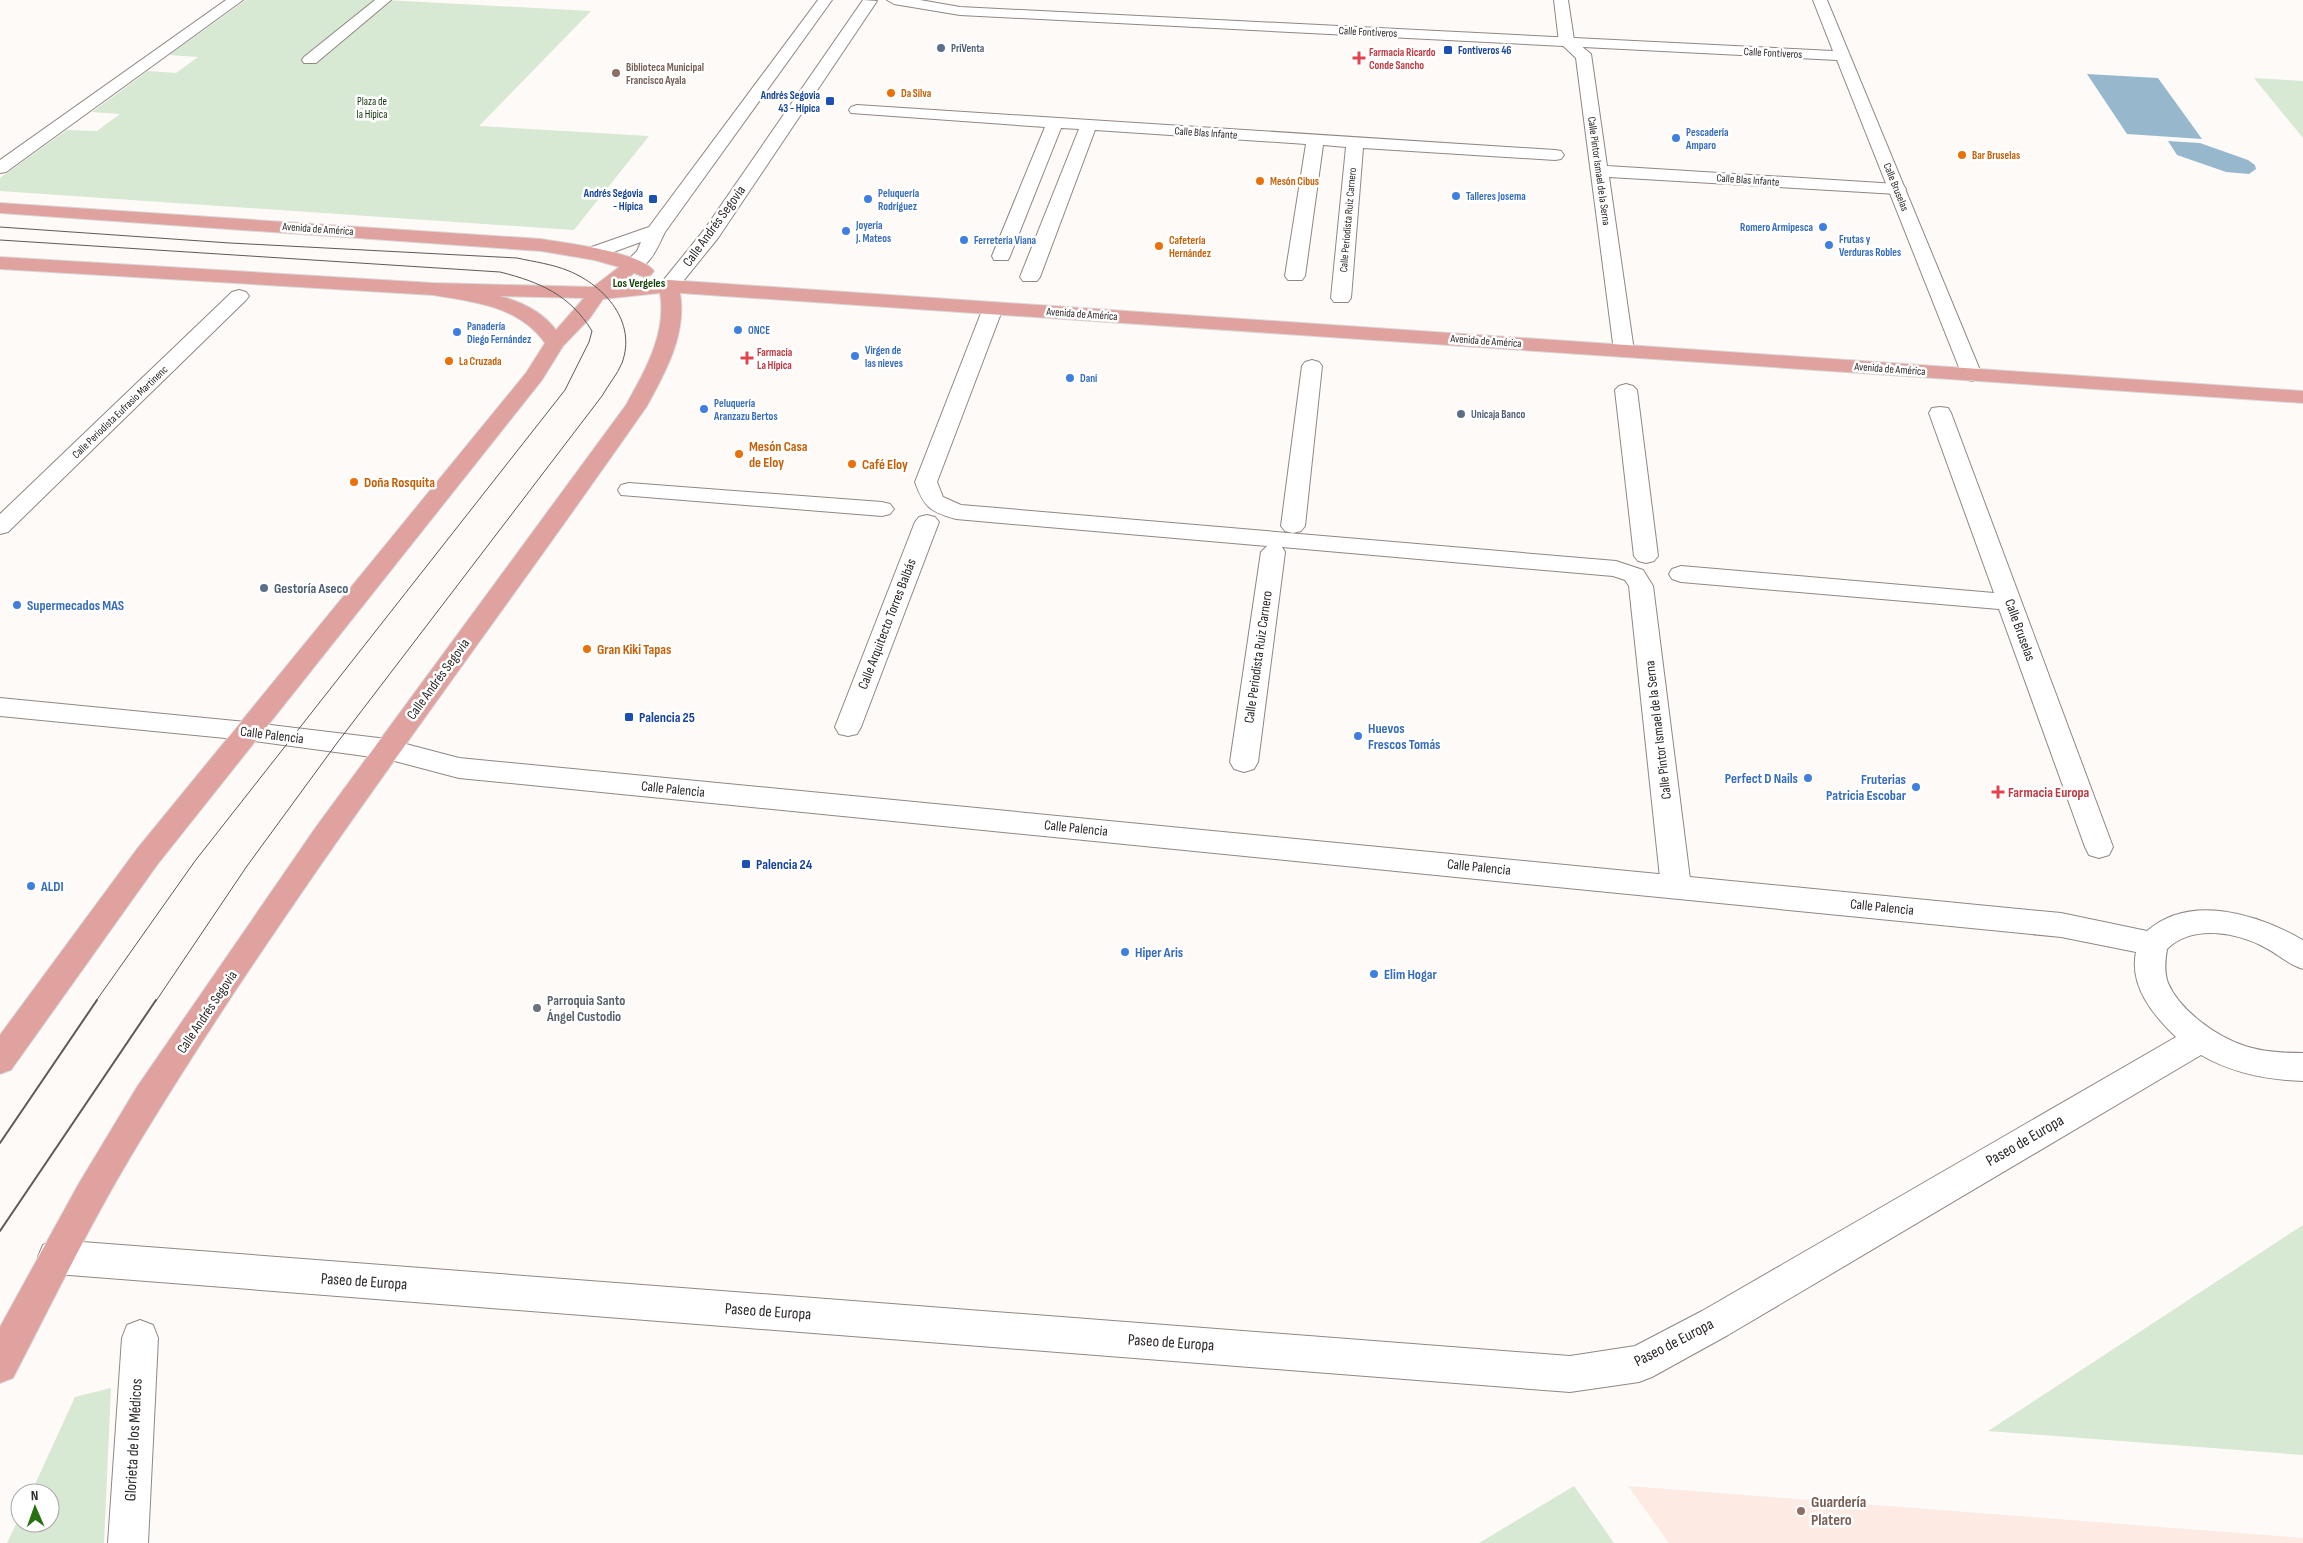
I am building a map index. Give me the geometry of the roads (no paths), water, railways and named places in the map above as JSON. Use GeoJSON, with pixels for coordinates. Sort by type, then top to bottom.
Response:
{"type":"FeatureCollection","features":[{"type":"Feature","properties":{"kind":"main road","name":"Avenida de América"},"geometry":{"type":"LineString","coordinates":[[0,208],[541,245],[590,254],[633,265],[669,286]]}},
{"type":"Feature","properties":{"kind":"main road"},"geometry":{"type":"LineString","coordinates":[[0,263],[433,289],[503,302],[535,317],[548,329],[556,343]]}},
{"type":"Feature","properties":{"kind":"main road"},"geometry":{"type":"LineString","coordinates":[[0,1060],[147,857],[246,731],[535,376],[556,343],[583,314],[597,293],[633,265]]}},
{"type":"Feature","properties":{"kind":"main road","name":"Avenida de América"},"geometry":{"type":"LineString","coordinates":[[433,289],[597,293],[669,286],[2303,397]]}},
{"type":"Feature","properties":{"kind":"main road","name":"Calle Andrés Segovia"},"geometry":{"type":"LineString","coordinates":[[0,1365],[56,1257],[148,1099],[301,871],[387,749],[636,406],[655,372],[667,339],[674,304],[669,286]]}},
{"type":"Feature","properties":{"kind":"street"},"geometry":{"type":"LineString","coordinates":[[0,168],[236,0]]}},
{"type":"Feature","properties":{"kind":"street"},"geometry":{"type":"LineString","coordinates":[[310,60],[384,0]]}},
{"type":"Feature","properties":{"kind":"street"},"geometry":{"type":"LineString","coordinates":[[633,265],[645,254],[656,231],[825,0]]}},
{"type":"Feature","properties":{"kind":"street"},"geometry":{"type":"LineString","coordinates":[[855,0],[878,0]]}},
{"type":"Feature","properties":{"kind":"street","name":"Calle Fontiveros"},"geometry":{"type":"LineString","coordinates":[[894,0],[960,10],[1843,56]]}},
{"type":"Feature","properties":{"kind":"street"},"geometry":{"type":"LineString","coordinates":[[1561,0],[1566,42]]}},
{"type":"Feature","properties":{"kind":"street","name":"Calle Bruselas"},"geometry":{"type":"LineString","coordinates":[[1820,0],[1972,374]]}},
{"type":"Feature","properties":{"kind":"street","name":"Calle Andrés Segovia"},"geometry":{"type":"LineString","coordinates":[[669,286],[711,234],[870,1]]}},
{"type":"Feature","properties":{"kind":"street","name":"Calle Pintor Ismael de la Serna"},"geometry":{"type":"LineString","coordinates":[[1566,42],[1583,54],[1624,351]]}},
{"type":"Feature","properties":{"kind":"street","name":"Calle Blas Infante"},"geometry":{"type":"LineString","coordinates":[[857,110],[1555,155]]}},
{"type":"Feature","properties":{"kind":"street"},"geometry":{"type":"LineString","coordinates":[[1001,256],[1055,123]]}},
{"type":"Feature","properties":{"kind":"street"},"geometry":{"type":"LineString","coordinates":[[1030,276],[1089,125]]}},
{"type":"Feature","properties":{"kind":"street"},"geometry":{"type":"LineString","coordinates":[[1295,276],[1315,140]]}},
{"type":"Feature","properties":{"kind":"street","name":"Calle Periodista Ruiz Carnero"},"geometry":{"type":"LineString","coordinates":[[1341,298],[1355,142]]}},
{"type":"Feature","properties":{"kind":"street","name":"Calle Blas Infante"},"geometry":{"type":"LineString","coordinates":[[1600,171],[1897,189]]}},
{"type":"Feature","properties":{"kind":"street"},"geometry":{"type":"LineString","coordinates":[[590,254],[656,231]]}},
{"type":"Feature","properties":{"kind":"street","name":"Calle Periodista Eufrasio Martinenc"},"geometry":{"type":"LineString","coordinates":[[0,527],[239,296]]}},
{"type":"Feature","properties":{"kind":"street"},"geometry":{"type":"LineString","coordinates":[[993,308],[926,482],[930,512],[956,512],[1616,569],[1640,566]]}},
{"type":"Feature","properties":{"kind":"street"},"geometry":{"type":"LineString","coordinates":[[1293,526],[1312,366]]}},
{"type":"Feature","properties":{"kind":"street","name":"Calle Pintor Ismael de la Serna"},"geometry":{"type":"LineString","coordinates":[[1626,390],[1642,586],[1676,887]]}},
{"type":"Feature","properties":{"kind":"street","name":"Calle Bruselas"},"geometry":{"type":"LineString","coordinates":[[1940,413],[2099,846]]}},
{"type":"Feature","properties":{"kind":"street"},"geometry":{"type":"LineString","coordinates":[[629,490],[882,509]]}},
{"type":"Feature","properties":{"kind":"street","name":"Calle Arquitecto Torres Balbás"},"geometry":{"type":"LineString","coordinates":[[848,727],[930,512]]}},
{"type":"Feature","properties":{"kind":"street","name":"Calle Periodista Ruiz Carnero"},"geometry":{"type":"LineString","coordinates":[[1244,762],[1272,552]]}},
{"type":"Feature","properties":{"kind":"street"},"geometry":{"type":"LineString","coordinates":[[1681,574],[2009,602]]}},
{"type":"Feature","properties":{"kind":"street","name":"Calle Palencia"},"geometry":{"type":"LineString","coordinates":[[0,707],[246,731],[387,749],[458,768],[2061,925],[2153,944]]}},
{"type":"Feature","properties":{"kind":"street"},"geometry":{"type":"LineString","coordinates":[[2303,957],[2270,937],[2240,926],[2212,922],[2186,923],[2166,931],[2153,944],[2148,961],[2151,980],[2161,1000],[2178,1020],[2201,1039],[2235,1056],[2271,1066],[2303,1068]]}},
{"type":"Feature","properties":{"kind":"street","name":"Paseo de Europa"},"geometry":{"type":"LineString","coordinates":[[56,1257],[1570,1374],[1639,1364],[1715,1322],[2201,1039]]}},
{"type":"Feature","properties":{"kind":"street","name":"Glorieta de los Médicos"},"geometry":{"type":"LineString","coordinates":[[128,1543],[140,1338]]}},
{"type":"Feature","properties":{"kind":"water"},"geometry":{"type":"Polygon","coordinates":[[[2087,74],[2158,78],[2202,139],[2127,134],[2087,74]]]}},
{"type":"Feature","properties":{"kind":"water"},"geometry":{"type":"Polygon","coordinates":[[[2168,141],[2200,143],[2248,160],[2255,165],[2256,169],[2249,174],[2226,172],[2177,155],[2168,141]]]}},
{"type":"Feature","properties":{"kind":"tram line"},"geometry":{"type":"LineString","coordinates":[[0,227],[230,243],[517,258],[569,271],[595,286],[615,307],[625,333],[626,348],[622,363],[602,396],[337,743],[247,866],[156,1001]]}},
{"type":"Feature","properties":{"kind":"tram line"},"geometry":{"type":"LineString","coordinates":[[0,240],[500,272],[528,280],[564,299],[574,308],[592,331],[589,342],[565,390],[195,861],[96,1001]]}},
{"type":"Feature","properties":{"kind":"tram line"},"geometry":{"type":"LineString","coordinates":[[0,1143],[97,1000]]}},
{"type":"Feature","properties":{"kind":"tram line"},"geometry":{"type":"LineString","coordinates":[[0,1231],[156,1000]]}},
{"type":"Feature","properties":{"kind":"place","name":"PriVenta"},"geometry":{"type":"Point","coordinates":[941,48]}},
{"type":"Feature","properties":{"kind":"place","name":"Fontiveros 46"},"geometry":{"type":"Point","coordinates":[1448,50]}},
{"type":"Feature","properties":{"kind":"place","name":"Farmacia Ricardo Conde Sancho"},"geometry":{"type":"Point","coordinates":[1359,58]}},
{"type":"Feature","properties":{"kind":"place","name":"Biblioteca Municipal Francisco Ayala"},"geometry":{"type":"Point","coordinates":[616,73]}},
{"type":"Feature","properties":{"kind":"place","name":"Da Silva"},"geometry":{"type":"Point","coordinates":[891,93]}},
{"type":"Feature","properties":{"kind":"place","name":"Andrés Segovia 43 - Hípica"},"geometry":{"type":"Point","coordinates":[830,101]}},
{"type":"Feature","properties":{"kind":"place","name":"Pescadería Amparo"},"geometry":{"type":"Point","coordinates":[1676,138]}},
{"type":"Feature","properties":{"kind":"place","name":"Bar Bruselas"},"geometry":{"type":"Point","coordinates":[1962,155]}},
{"type":"Feature","properties":{"kind":"place","name":"Mesón Cibus"},"geometry":{"type":"Point","coordinates":[1260,181]}},
{"type":"Feature","properties":{"kind":"place","name":"Talleres Josema"},"geometry":{"type":"Point","coordinates":[1456,196]}},
{"type":"Feature","properties":{"kind":"place","name":"Andrés Segovia - Hípica"},"geometry":{"type":"Point","coordinates":[653,199]}},
{"type":"Feature","properties":{"kind":"place","name":"Peluquería Rodríguez"},"geometry":{"type":"Point","coordinates":[868,199]}},
{"type":"Feature","properties":{"kind":"place","name":"Romero Armipesca"},"geometry":{"type":"Point","coordinates":[1823,227]}},
{"type":"Feature","properties":{"kind":"place","name":"Joyería J. Mateos"},"geometry":{"type":"Point","coordinates":[846,231]}},
{"type":"Feature","properties":{"kind":"place","name":"Ferretería Viana"},"geometry":{"type":"Point","coordinates":[964,240]}},
{"type":"Feature","properties":{"kind":"place","name":"Frutas y Verduras Robles"},"geometry":{"type":"Point","coordinates":[1829,245]}},
{"type":"Feature","properties":{"kind":"place","name":"Cafetería Hernández"},"geometry":{"type":"Point","coordinates":[1159,246]}},
{"type":"Feature","properties":{"kind":"place","name":"ONCE"},"geometry":{"type":"Point","coordinates":[738,330]}},
{"type":"Feature","properties":{"kind":"place","name":"Panadería Diego Fernández"},"geometry":{"type":"Point","coordinates":[457,332]}},
{"type":"Feature","properties":{"kind":"place","name":"Virgen de las nieves"},"geometry":{"type":"Point","coordinates":[855,356]}},
{"type":"Feature","properties":{"kind":"place","name":"Farmacia La Hípica"},"geometry":{"type":"Point","coordinates":[747,358]}},
{"type":"Feature","properties":{"kind":"place","name":"La Cruzada"},"geometry":{"type":"Point","coordinates":[449,361]}},
{"type":"Feature","properties":{"kind":"place","name":"Dani"},"geometry":{"type":"Point","coordinates":[1070,378]}},
{"type":"Feature","properties":{"kind":"place","name":"Peluquería Aranzazu Bertos"},"geometry":{"type":"Point","coordinates":[704,409]}},
{"type":"Feature","properties":{"kind":"place","name":"Unicaja Banco"},"geometry":{"type":"Point","coordinates":[1461,414]}},
{"type":"Feature","properties":{"kind":"place","name":"Mesón Casa de Eloy"},"geometry":{"type":"Point","coordinates":[739,454]}},
{"type":"Feature","properties":{"kind":"place","name":"Café Eloy"},"geometry":{"type":"Point","coordinates":[852,464]}},
{"type":"Feature","properties":{"kind":"place","name":"Doña Rosquita"},"geometry":{"type":"Point","coordinates":[354,482]}},
{"type":"Feature","properties":{"kind":"place","name":"Gestoría Aseco"},"geometry":{"type":"Point","coordinates":[264,588]}},
{"type":"Feature","properties":{"kind":"place","name":"Supermecados MAS"},"geometry":{"type":"Point","coordinates":[17,605]}},
{"type":"Feature","properties":{"kind":"place","name":"Gran Kiki Tapas"},"geometry":{"type":"Point","coordinates":[587,649]}},
{"type":"Feature","properties":{"kind":"place","name":"Palencia 25"},"geometry":{"type":"Point","coordinates":[629,717]}},
{"type":"Feature","properties":{"kind":"place","name":"Huevos Frescos Tomás"},"geometry":{"type":"Point","coordinates":[1358,736]}},
{"type":"Feature","properties":{"kind":"place","name":"Perfect D Nails"},"geometry":{"type":"Point","coordinates":[1808,778]}},
{"type":"Feature","properties":{"kind":"place","name":"Fruterias Patricia Escobar"},"geometry":{"type":"Point","coordinates":[1916,787]}},
{"type":"Feature","properties":{"kind":"place","name":"Farmacia Europa"},"geometry":{"type":"Point","coordinates":[1998,792]}},
{"type":"Feature","properties":{"kind":"place","name":"Palencia 24"},"geometry":{"type":"Point","coordinates":[746,864]}},
{"type":"Feature","properties":{"kind":"place","name":"ALDI"},"geometry":{"type":"Point","coordinates":[31,886]}},
{"type":"Feature","properties":{"kind":"place","name":"Hiper Aris"},"geometry":{"type":"Point","coordinates":[1125,952]}},
{"type":"Feature","properties":{"kind":"place","name":"Elim Hogar"},"geometry":{"type":"Point","coordinates":[1374,974]}},
{"type":"Feature","properties":{"kind":"place","name":"Parroquia Santo Ángel Custodio"},"geometry":{"type":"Point","coordinates":[537,1008]}},
{"type":"Feature","properties":{"kind":"place","name":"Guardería Platero"},"geometry":{"type":"Point","coordinates":[1801,1511]}},
{"type":"Feature","properties":{"kind":"district","name":"Los Vergeles"},"geometry":{"type":"Point","coordinates":[639,283]}},
{"type":"Feature","properties":{"kind":"park label","name":"Plaza de la Hípica"},"geometry":{"type":"Point","coordinates":[372,107]}}]}
